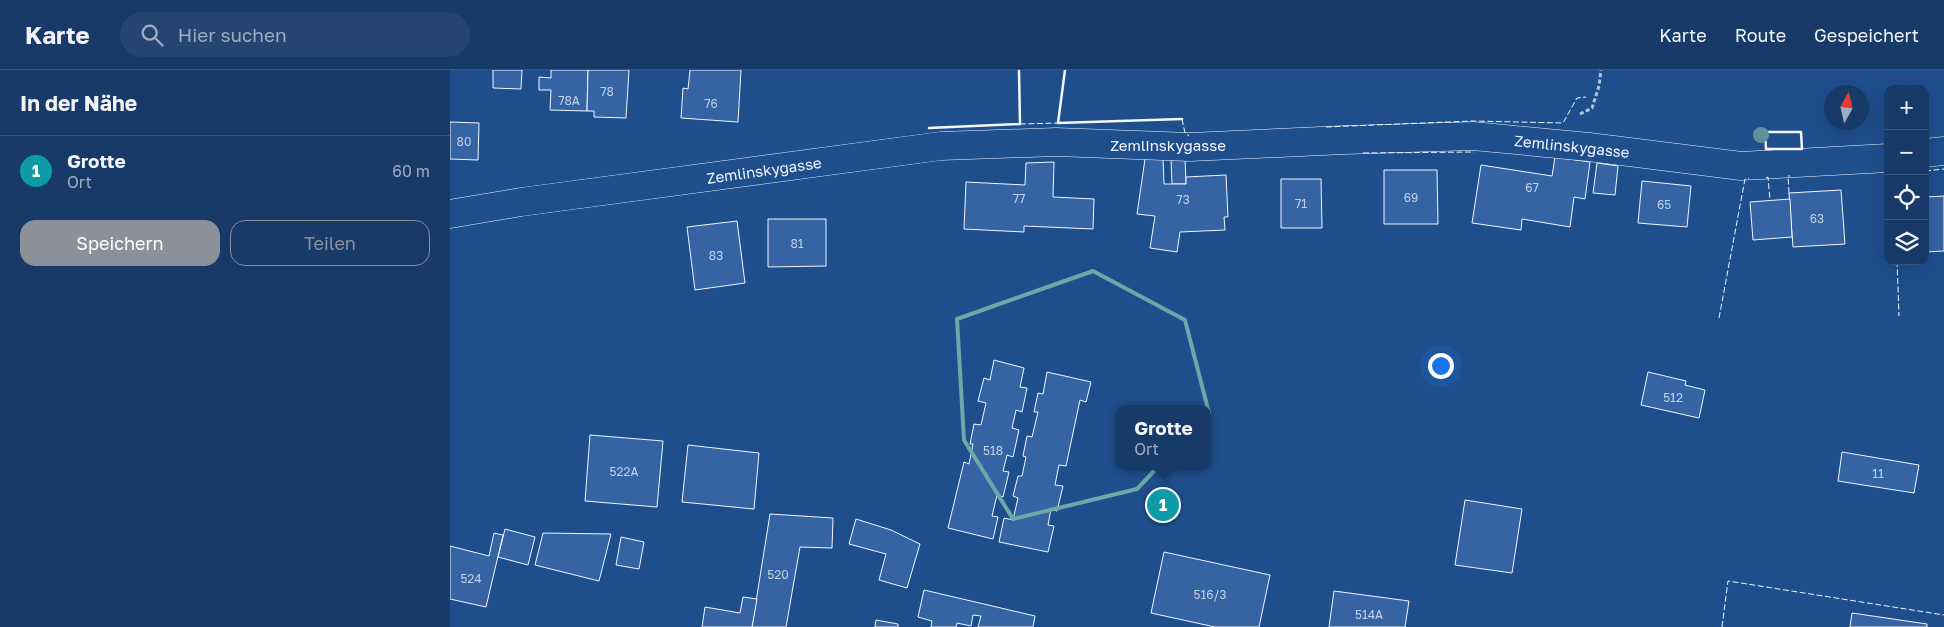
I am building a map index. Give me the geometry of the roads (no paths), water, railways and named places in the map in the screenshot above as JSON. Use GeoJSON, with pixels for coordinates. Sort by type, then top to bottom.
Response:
{"type":"FeatureCollection","features":[{"type":"Feature","properties":{"kind":"street","name":"Zemlinskygasse"},"geometry":{"type":"LineString","coordinates":[[450,214],[520,202],[950,146],[1056,142],[1190,147],[1473,136],[1589,147],[1741,166],[1884,158]]}},
{"type":"Feature","properties":{"kind":"street"},"geometry":{"type":"LineString","coordinates":[[1929,153],[1944,151]]}},
{"type":"Feature","properties":{"kind":"place","name":"Grotte"},"geometry":{"type":"Point","coordinates":[1163,505]}}]}
